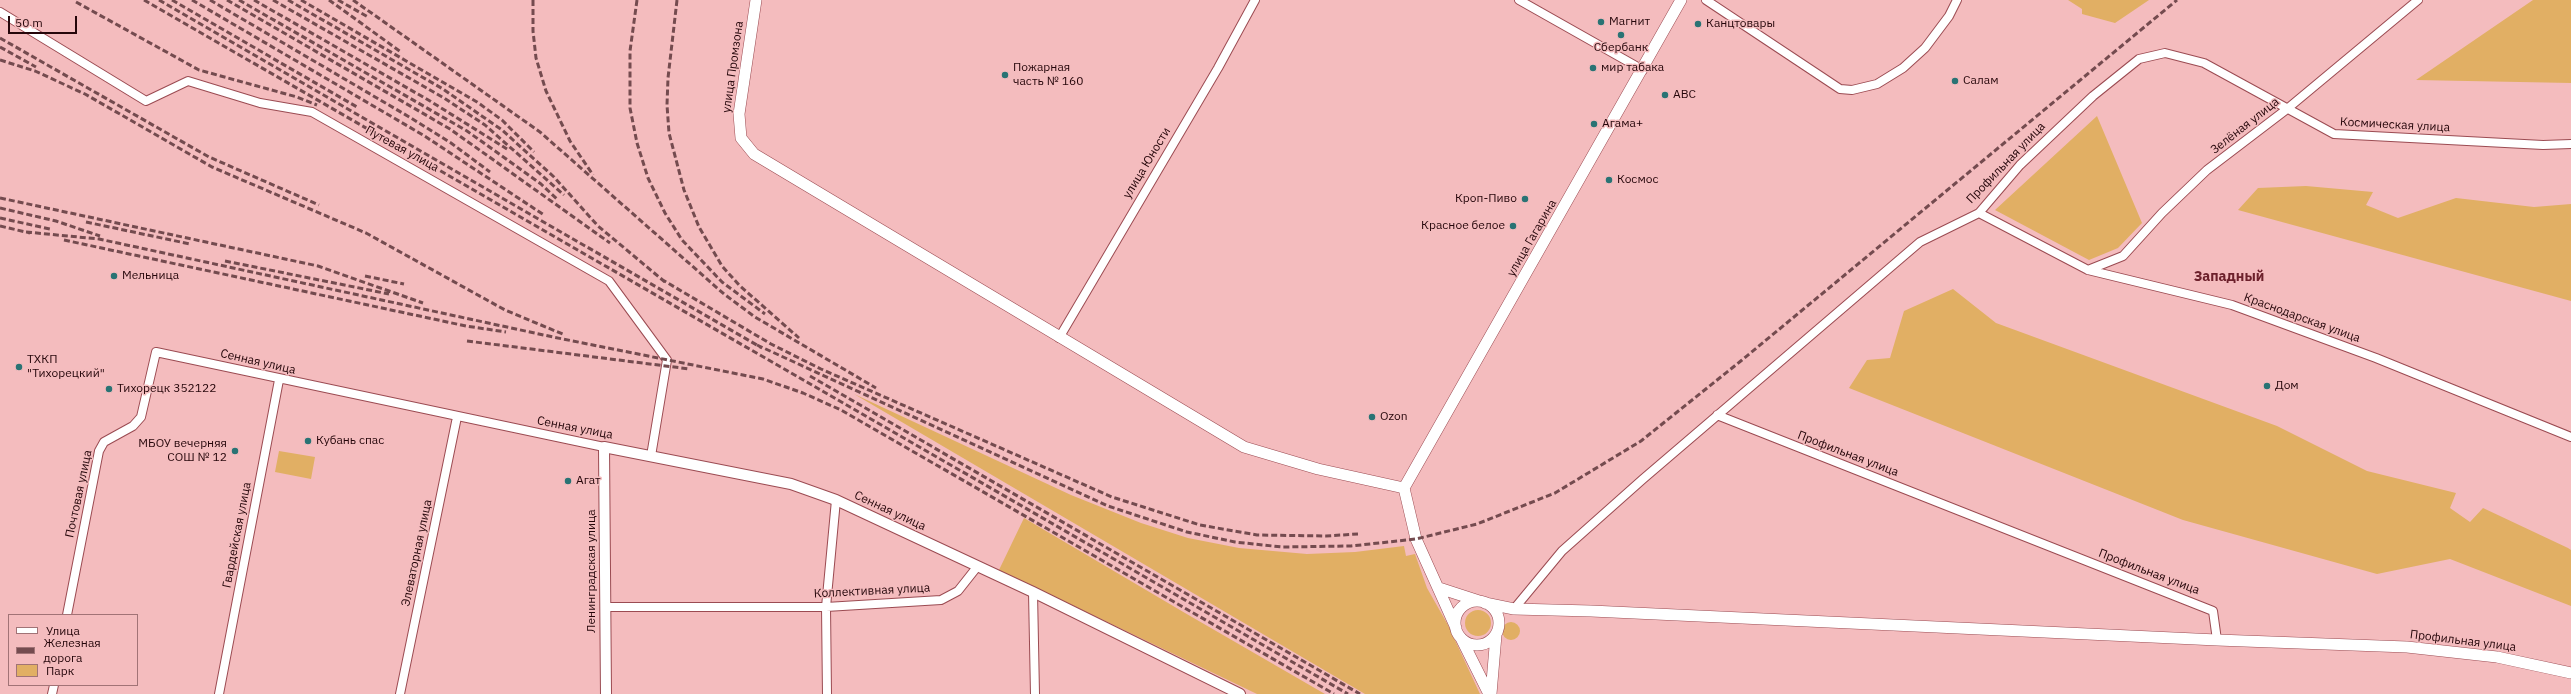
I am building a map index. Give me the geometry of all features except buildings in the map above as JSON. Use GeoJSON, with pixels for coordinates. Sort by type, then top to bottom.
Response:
{"type":"FeatureCollection","features":[{"type":"Feature","properties":{"kind":"main road","name":"улица Промзона"},"geometry":{"type":"LineString","coordinates":[[756,0],[739,114],[741,138],[754,154],[782,173],[1059,338]]}},
{"type":"Feature","properties":{"kind":"main road","name":"улица Гагарина"},"geometry":{"type":"LineString","coordinates":[[1404,488],[1643,70],[1681,0]]}},
{"type":"Feature","properties":{"kind":"main road"},"geometry":{"type":"LineString","coordinates":[[1059,338],[1244,447],[1318,469],[1404,488],[1416,539],[1458,631],[1490,694]]}},
{"type":"Feature","properties":{"kind":"main road"},"geometry":{"type":"LineString","coordinates":[[1439,588],[1514,610],[1591,611],[2217,640]]}},
{"type":"Feature","properties":{"kind":"main road"},"geometry":{"type":"LineString","coordinates":[[1490,694],[1497,630],[1496,612],[1483,602],[1472,602],[1461,609],[1456,618],[1458,631],[1466,642],[1476,645],[1488,642],[1497,630],[1514,610]]}},
{"type":"Feature","properties":{"kind":"main road","name":"Профильная улица"},"geometry":{"type":"LineString","coordinates":[[2217,640],[2407,647],[2497,657],[2571,673]]}},
{"type":"Feature","properties":{"kind":"street","name":"улица Юности"},"geometry":{"type":"LineString","coordinates":[[1059,338],[1218,68],[1255,0]]}},
{"type":"Feature","properties":{"kind":"street"},"geometry":{"type":"LineString","coordinates":[[1519,0],[1643,70]]}},
{"type":"Feature","properties":{"kind":"street"},"geometry":{"type":"LineString","coordinates":[[1706,0],[1840,89],[1852,90],[1877,84],[1903,68],[1925,48],[1949,16],[1957,0]]}},
{"type":"Feature","properties":{"kind":"street","name":"Зелёная улица"},"geometry":{"type":"LineString","coordinates":[[2088,270],[2123,256],[2162,213],[2207,170],[2287,109],[2418,0]]}},
{"type":"Feature","properties":{"kind":"street","name":"Путевая улица"},"geometry":{"type":"LineString","coordinates":[[0,12],[146,101],[188,81],[260,103],[312,112],[608,281],[667,360],[651,456]]}},
{"type":"Feature","properties":{"kind":"street","name":"Космическая улица"},"geometry":{"type":"LineString","coordinates":[[2165,53],[2204,63],[2334,134],[2543,145],[2571,144]]}},
{"type":"Feature","properties":{"kind":"street","name":"Профильная улица"},"geometry":{"type":"LineString","coordinates":[[1514,610],[1562,551],[1717,415],[1920,242],[1979,213],[2020,165],[2093,96],[2139,59],[2165,53]]}},
{"type":"Feature","properties":{"kind":"street","name":"Краснодарская улица"},"geometry":{"type":"LineString","coordinates":[[1979,213],[2088,270],[2232,305],[2376,358],[2571,437]]}},
{"type":"Feature","properties":{"kind":"street","name":"Сенная улица"},"geometry":{"type":"LineString","coordinates":[[156,352],[279,380],[457,417],[792,484],[836,500],[977,567]]}},
{"type":"Feature","properties":{"kind":"street","name":"Почтовая улица"},"geometry":{"type":"LineString","coordinates":[[67,614],[98,451],[104,442],[133,426],[141,417],[156,352]]}},
{"type":"Feature","properties":{"kind":"street","name":"Гвардейская улица"},"geometry":{"type":"LineString","coordinates":[[219,694],[279,380]]}},
{"type":"Feature","properties":{"kind":"street","name":"Профильная улица"},"geometry":{"type":"LineString","coordinates":[[1717,415],[2213,611],[2217,640]]}},
{"type":"Feature","properties":{"kind":"street","name":"Элеваторная улица"},"geometry":{"type":"LineString","coordinates":[[400,694],[457,417]]}},
{"type":"Feature","properties":{"kind":"street","name":"Ленинградская улица"},"geometry":{"type":"LineString","coordinates":[[604,447],[604,607],[606,694]]}},
{"type":"Feature","properties":{"kind":"street"},"geometry":{"type":"LineString","coordinates":[[827,694],[826,607],[836,500]]}},
{"type":"Feature","properties":{"kind":"street"},"geometry":{"type":"LineString","coordinates":[[977,567],[1033,592],[1240,694]]}},
{"type":"Feature","properties":{"kind":"street","name":"Коллективная улица"},"geometry":{"type":"LineString","coordinates":[[604,607],[826,607],[941,600],[958,591],[977,567]]}},
{"type":"Feature","properties":{"kind":"street"},"geometry":{"type":"LineString","coordinates":[[1033,592],[1035,694]]}},
{"type":"Feature","properties":{"kind":"green space"},"geometry":{"type":"Polygon","coordinates":[[[2068,0],[2149,0],[2115,23],[2082,14],[2082,9],[2068,0]]]}},
{"type":"Feature","properties":{"kind":"green space"},"geometry":{"type":"Polygon","coordinates":[[[2533,0],[2571,0],[2571,83],[2416,80],[2533,0]]]}},
{"type":"Feature","properties":{"kind":"green space"},"geometry":{"type":"Polygon","coordinates":[[[2097,116],[2142,223],[2118,248],[2089,260],[1995,210],[2097,116]]]}},
{"type":"Feature","properties":{"kind":"green space"},"geometry":{"type":"Polygon","coordinates":[[[2306,186],[2373,192],[2366,205],[2398,218],[2456,198],[2534,207],[2571,204],[2571,301],[2238,210],[2258,188],[2306,186]]]}},
{"type":"Feature","properties":{"kind":"green space"},"geometry":{"type":"Polygon","coordinates":[[[1953,289],[1996,323],[2277,426],[2367,471],[2456,493],[2450,508],[2470,522],[2483,508],[2568,548],[2571,550],[2571,606],[2450,559],[2377,574],[2183,520],[1849,388],[1867,360],[1890,358],[1904,311],[1953,289]]]}},
{"type":"Feature","properties":{"kind":"green space"},"geometry":{"type":"Polygon","coordinates":[[[854,394],[1071,495],[1141,523],[1188,538],[1239,548],[1307,554],[1355,552],[1404,546],[1406,556],[1415,554],[1427,588],[1448,625],[1480,694],[1365,694],[854,394]]]}},
{"type":"Feature","properties":{"kind":"green space"},"geometry":{"type":"Polygon","coordinates":[[[279,451],[315,457],[311,479],[275,472],[279,451]]]}},
{"type":"Feature","properties":{"kind":"green space"},"geometry":{"type":"Polygon","coordinates":[[[1024,518],[1325,694],[1257,694],[999,570],[1024,518]]]}},
{"type":"Feature","properties":{"kind":"green space"},"geometry":{"type":"Polygon","coordinates":[[[1478,610],[1487,614],[1491,623],[1487,632],[1478,636],[1469,632],[1465,623],[1469,614],[1478,610]]]}},
{"type":"Feature","properties":{"kind":"green space"},"geometry":{"type":"Polygon","coordinates":[[[1511,622],[1517,625],[1520,631],[1517,637],[1511,640],[1505,637],[1502,631],[1505,625],[1511,622]]]}},
{"type":"Feature","properties":{"kind":"railway"},"geometry":{"type":"LineString","coordinates":[[144,0],[1348,694]]}},
{"type":"Feature","properties":{"kind":"railway"},"geometry":{"type":"LineString","coordinates":[[159,0],[762,348]]}},
{"type":"Feature","properties":{"kind":"railway"},"geometry":{"type":"LineString","coordinates":[[172,0],[357,107]]}},
{"type":"Feature","properties":{"kind":"railway"},"geometry":{"type":"LineString","coordinates":[[192,0],[423,135],[544,215]]}},
{"type":"Feature","properties":{"kind":"railway"},"geometry":{"type":"LineString","coordinates":[[210,0],[411,118],[451,143],[490,172]]}},
{"type":"Feature","properties":{"kind":"railway"},"geometry":{"type":"LineString","coordinates":[[227,0],[450,129],[610,243]]}},
{"type":"Feature","properties":{"kind":"railway"},"geometry":{"type":"LineString","coordinates":[[239,0],[467,131],[541,184],[558,200]]}},
{"type":"Feature","properties":{"kind":"railway"},"geometry":{"type":"LineString","coordinates":[[254,0],[430,101],[507,149]]}},
{"type":"Feature","properties":{"kind":"railway"},"geometry":{"type":"LineString","coordinates":[[273,0],[444,98],[485,125],[564,195]]}},
{"type":"Feature","properties":{"kind":"railway"},"geometry":{"type":"LineString","coordinates":[[288,0],[443,89],[502,130],[554,177],[598,226],[665,282]]}},
{"type":"Feature","properties":{"kind":"railway"},"geometry":{"type":"LineString","coordinates":[[301,0],[477,102],[502,120],[534,152]]}},
{"type":"Feature","properties":{"kind":"railway"},"geometry":{"type":"LineString","coordinates":[[329,0],[401,52]]}},
{"type":"Feature","properties":{"kind":"railway"},"geometry":{"type":"LineString","coordinates":[[338,0],[368,17]]}},
{"type":"Feature","properties":{"kind":"railway"},"geometry":{"type":"LineString","coordinates":[[353,0],[540,132],[724,294],[755,317],[876,388]]}},
{"type":"Feature","properties":{"kind":"railway"},"geometry":{"type":"LineString","coordinates":[[533,0],[533,31],[536,58],[546,91],[570,141],[593,175]]}},
{"type":"Feature","properties":{"kind":"railway"},"geometry":{"type":"LineString","coordinates":[[637,0],[630,51],[630,108],[637,143],[648,178],[665,213],[682,240],[722,282],[765,314]]}},
{"type":"Feature","properties":{"kind":"railway"},"geometry":{"type":"LineString","coordinates":[[677,0],[668,78],[667,105],[669,133],[684,190],[699,227],[722,266],[739,285],[799,338]]}},
{"type":"Feature","properties":{"kind":"railway"},"geometry":{"type":"LineString","coordinates":[[757,345],[1108,506],[1187,532],[1235,542],[1282,547],[1351,546],[1416,539],[1477,524],[1555,493],[1641,441],[1742,360],[2177,0]]}},
{"type":"Feature","properties":{"kind":"railway"},"geometry":{"type":"LineString","coordinates":[[76,2],[199,70],[297,97],[317,105]]}},
{"type":"Feature","properties":{"kind":"railway"},"geometry":{"type":"LineString","coordinates":[[0,38],[209,157],[319,205]]}},
{"type":"Feature","properties":{"kind":"railway"},"geometry":{"type":"LineString","coordinates":[[0,47],[36,67]]}},
{"type":"Feature","properties":{"kind":"railway"},"geometry":{"type":"LineString","coordinates":[[0,60],[35,71],[85,94],[212,167],[366,233],[505,310],[565,335]]}},
{"type":"Feature","properties":{"kind":"railway"},"geometry":{"type":"LineString","coordinates":[[0,198],[318,266],[423,303]]}},
{"type":"Feature","properties":{"kind":"railway"},"geometry":{"type":"LineString","coordinates":[[0,208],[56,221],[100,236]]}},
{"type":"Feature","properties":{"kind":"railway"},"geometry":{"type":"LineString","coordinates":[[0,218],[50,229]]}},
{"type":"Feature","properties":{"kind":"railway"},"geometry":{"type":"LineString","coordinates":[[86,222],[190,244]]}},
{"type":"Feature","properties":{"kind":"railway"},"geometry":{"type":"LineString","coordinates":[[0,226],[30,233]]}},
{"type":"Feature","properties":{"kind":"railway"},"geometry":{"type":"LineString","coordinates":[[26,232],[99,239],[553,337],[763,379],[803,393],[841,410],[1334,694]]}},
{"type":"Feature","properties":{"kind":"railway"},"geometry":{"type":"LineString","coordinates":[[64,240],[466,326],[506,332]]}},
{"type":"Feature","properties":{"kind":"railway"},"geometry":{"type":"LineString","coordinates":[[225,261],[389,294]]}},
{"type":"Feature","properties":{"kind":"railway"},"geometry":{"type":"LineString","coordinates":[[365,276],[404,284]]}},
{"type":"Feature","properties":{"kind":"railway"},"geometry":{"type":"LineString","coordinates":[[661,279],[771,344],[821,369],[1112,497],[1200,525],[1257,535],[1326,536],[1358,534]]}},
{"type":"Feature","properties":{"kind":"railway"},"geometry":{"type":"LineString","coordinates":[[467,341],[690,369]]}},
{"type":"Feature","properties":{"kind":"railway"},"geometry":{"type":"LineString","coordinates":[[810,376],[1360,694]]}},
{"type":"Feature","properties":{"kind":"place","name":"Магнит"},"geometry":{"type":"Point","coordinates":[1601,22]}},
{"type":"Feature","properties":{"kind":"place","name":"Канцтовары"},"geometry":{"type":"Point","coordinates":[1698,24]}},
{"type":"Feature","properties":{"kind":"place","name":"Сбербанк"},"geometry":{"type":"Point","coordinates":[1621,35]}},
{"type":"Feature","properties":{"kind":"place","name":"мир табака"},"geometry":{"type":"Point","coordinates":[1593,68]}},
{"type":"Feature","properties":{"kind":"place","name":"Пожарная часть № 160"},"geometry":{"type":"Point","coordinates":[1005,75]}},
{"type":"Feature","properties":{"kind":"place","name":"Салам"},"geometry":{"type":"Point","coordinates":[1955,81]}},
{"type":"Feature","properties":{"kind":"place","name":"ABC"},"geometry":{"type":"Point","coordinates":[1665,95]}},
{"type":"Feature","properties":{"kind":"place","name":"Агама+"},"geometry":{"type":"Point","coordinates":[1594,124]}},
{"type":"Feature","properties":{"kind":"place","name":"Космос"},"geometry":{"type":"Point","coordinates":[1609,180]}},
{"type":"Feature","properties":{"kind":"place","name":"Кроп-Пиво"},"geometry":{"type":"Point","coordinates":[1525,199]}},
{"type":"Feature","properties":{"kind":"place","name":"Красное белое"},"geometry":{"type":"Point","coordinates":[1513,226]}},
{"type":"Feature","properties":{"kind":"place","name":"Мельница"},"geometry":{"type":"Point","coordinates":[114,276]}},
{"type":"Feature","properties":{"kind":"place","name":"ТХКП \"Тихорецкий\""},"geometry":{"type":"Point","coordinates":[19,367]}},
{"type":"Feature","properties":{"kind":"place","name":"Дом"},"geometry":{"type":"Point","coordinates":[2267,386]}},
{"type":"Feature","properties":{"kind":"place","name":"Тихорецк 352122"},"geometry":{"type":"Point","coordinates":[109,389]}},
{"type":"Feature","properties":{"kind":"place","name":"Ozon"},"geometry":{"type":"Point","coordinates":[1372,417]}},
{"type":"Feature","properties":{"kind":"place","name":"Кубань спас"},"geometry":{"type":"Point","coordinates":[308,441]}},
{"type":"Feature","properties":{"kind":"place","name":"МБОУ вечерняя СОШ № 12"},"geometry":{"type":"Point","coordinates":[235,451]}},
{"type":"Feature","properties":{"kind":"place","name":"Агат"},"geometry":{"type":"Point","coordinates":[568,481]}},
{"type":"Feature","properties":{"kind":"district","name":"Западный"},"geometry":{"type":"Point","coordinates":[2229,277]}}]}
